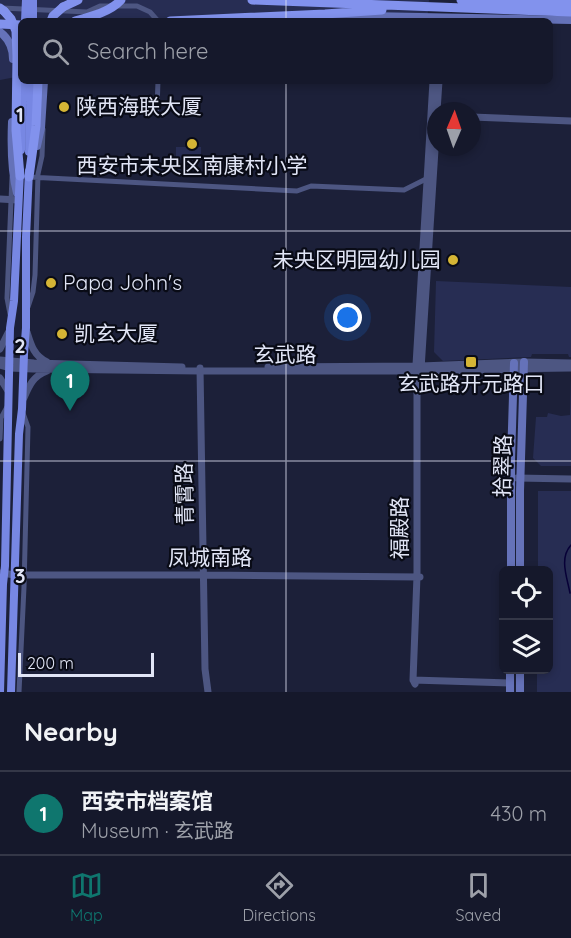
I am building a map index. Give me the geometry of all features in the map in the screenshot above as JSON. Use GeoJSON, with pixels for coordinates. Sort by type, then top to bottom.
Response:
{"type":"FeatureCollection","features":[{"type":"Feature","properties":{"kind":"highway"},"geometry":{"type":"LineString","coordinates":[[52,18],[63,7],[78,0]]}},
{"type":"Feature","properties":{"kind":"highway"},"geometry":{"type":"LineString","coordinates":[[86,18],[121,0]]}},
{"type":"Feature","properties":{"kind":"highway"},"geometry":{"type":"LineString","coordinates":[[252,0],[571,12]]}},
{"type":"Feature","properties":{"kind":"highway"},"geometry":{"type":"LineString","coordinates":[[461,0],[571,3]]}},
{"type":"Feature","properties":{"kind":"highway"},"geometry":{"type":"LineString","coordinates":[[236,18],[447,7]]}},
{"type":"Feature","properties":{"kind":"highway"},"geometry":{"type":"LineString","coordinates":[[0,8],[4,10],[16,31],[16,130],[29,177]]}},
{"type":"Feature","properties":{"kind":"highway"},"geometry":{"type":"LineString","coordinates":[[1,26],[18,25]]}},
{"type":"Feature","properties":{"kind":"highway"},"geometry":{"type":"LineString","coordinates":[[29,177],[36,126],[38,84]]}},
{"type":"Feature","properties":{"kind":"main road"},"geometry":{"type":"LineString","coordinates":[[25,18],[26,0]]}},
{"type":"Feature","properties":{"kind":"main road"},"geometry":{"type":"LineString","coordinates":[[33,0],[33,18]]}},
{"type":"Feature","properties":{"kind":"main road"},"geometry":{"type":"LineString","coordinates":[[331,18],[368,16],[415,18]]}},
{"type":"Feature","properties":{"kind":"main road"},"geometry":{"type":"LineString","coordinates":[[553,20],[571,20]]}},
{"type":"Feature","properties":{"kind":"main road"},"geometry":{"type":"LineString","coordinates":[[0,692],[2,569],[10,399],[10,328],[14,301],[17,230],[11,150],[13,55],[1,26]]}},
{"type":"Feature","properties":{"kind":"main road"},"geometry":{"type":"LineString","coordinates":[[11,692],[19,572],[19,434],[26,328],[26,237],[29,177],[23,84]]}},
{"type":"Feature","properties":{"kind":"main road"},"geometry":{"type":"LineString","coordinates":[[26,109],[30,84]]}},
{"type":"Feature","properties":{"kind":"main road"},"geometry":{"type":"LineString","coordinates":[[15,198],[29,177],[41,128],[44,84]]}},
{"type":"Feature","properties":{"kind":"main road","name":"拾翠路"},"geometry":{"type":"LineString","coordinates":[[520,566],[524,365]]}},
{"type":"Feature","properties":{"kind":"main road","name":"拾翠路"},"geometry":{"type":"LineString","coordinates":[[510,566],[514,366]]}},
{"type":"Feature","properties":{"kind":"main road"},"geometry":{"type":"LineString","coordinates":[[510,674],[510,692]]}},
{"type":"Feature","properties":{"kind":"main road"},"geometry":{"type":"LineString","coordinates":[[520,674],[520,692]]}},
{"type":"Feature","properties":{"kind":"street"},"geometry":{"type":"LineString","coordinates":[[0,8],[87,12],[100,6],[137,6],[150,12],[155,18]]}},
{"type":"Feature","properties":{"kind":"street"},"geometry":{"type":"LineString","coordinates":[[424,10],[437,18]]}},
{"type":"Feature","properties":{"kind":"street"},"geometry":{"type":"LineString","coordinates":[[157,109],[158,84]]}},
{"type":"Feature","properties":{"kind":"street"},"geometry":{"type":"LineString","coordinates":[[433,84],[434,102]]}},
{"type":"Feature","properties":{"kind":"street"},"geometry":{"type":"LineString","coordinates":[[436,102],[439,84]]}},
{"type":"Feature","properties":{"kind":"street"},"geometry":{"type":"LineString","coordinates":[[481,117],[571,121]]}},
{"type":"Feature","properties":{"kind":"street"},"geometry":{"type":"LineString","coordinates":[[418,368],[430,156]]}},
{"type":"Feature","properties":{"kind":"street"},"geometry":{"type":"LineString","coordinates":[[418,368],[434,156]]}},
{"type":"Feature","properties":{"kind":"street"},"geometry":{"type":"LineString","coordinates":[[26,311],[33,292],[36,252],[29,177],[297,191],[311,186],[404,190],[428,178]]}},
{"type":"Feature","properties":{"kind":"street"},"geometry":{"type":"LineString","coordinates":[[0,199],[15,198],[9,242],[6,298],[11,318]]}},
{"type":"Feature","properties":{"kind":"street"},"geometry":{"type":"LineString","coordinates":[[9,242],[17,230]]}},
{"type":"Feature","properties":{"kind":"street"},"geometry":{"type":"LineString","coordinates":[[26,237],[36,252]]}},
{"type":"Feature","properties":{"kind":"street"},"geometry":{"type":"LineString","coordinates":[[0,349],[10,328]]}},
{"type":"Feature","properties":{"kind":"street"},"geometry":{"type":"LineString","coordinates":[[26,328],[32,348],[38,356],[57,367]]}},
{"type":"Feature","properties":{"kind":"street","name":"玄武路"},"geometry":{"type":"LineString","coordinates":[[0,360],[23,366],[200,369],[418,368],[571,363]]}},
{"type":"Feature","properties":{"kind":"street","name":"玄武路"},"geometry":{"type":"LineString","coordinates":[[0,365],[10,364]]}},
{"type":"Feature","properties":{"kind":"street","name":"玄武路"},"geometry":{"type":"LineString","coordinates":[[524,365],[571,368]]}},
{"type":"Feature","properties":{"kind":"street"},"geometry":{"type":"LineString","coordinates":[[22,406],[30,385],[39,375],[57,367]]}},
{"type":"Feature","properties":{"kind":"street","name":"福殿路"},"geometry":{"type":"LineString","coordinates":[[414,684],[418,577],[418,368]]}},
{"type":"Feature","properties":{"kind":"street","name":"青霄路"},"geometry":{"type":"LineString","coordinates":[[200,369],[205,669],[208,692]]}},
{"type":"Feature","properties":{"kind":"street"},"geometry":{"type":"LineString","coordinates":[[0,378],[10,399],[1,418],[0,439]]}},
{"type":"Feature","properties":{"kind":"street"},"geometry":{"type":"LineString","coordinates":[[511,478],[571,479]]}},
{"type":"Feature","properties":{"kind":"street","name":"凤城南路"},"geometry":{"type":"LineString","coordinates":[[2,569],[19,572],[418,577]]}},
{"type":"Feature","properties":{"kind":"street"},"geometry":{"type":"LineString","coordinates":[[19,572],[19,692]]}},
{"type":"Feature","properties":{"kind":"street"},"geometry":{"type":"LineString","coordinates":[[414,684],[510,683]]}},
{"type":"Feature","properties":{"kind":"shaded area"},"geometry":{"type":"Polygon","coordinates":[[[0,0],[429,0],[427,18],[18,18],[18,77],[0,80],[0,0]]]}},
{"type":"Feature","properties":{"kind":"shaded area"},"geometry":{"type":"Polygon","coordinates":[[[176,147],[201,147],[201,159],[176,160],[176,147]]]}},
{"type":"Feature","properties":{"kind":"shaded area"},"geometry":{"type":"Polygon","coordinates":[[[436,281],[571,287],[571,357],[568,354],[532,354],[531,357],[443,361],[434,352],[436,281]]]}},
{"type":"Feature","properties":{"kind":"shaded area"},"geometry":{"type":"Polygon","coordinates":[[[571,379],[571,466],[541,466],[533,458],[536,417],[547,417],[548,413],[561,416],[570,415],[571,379]]]}},
{"type":"Feature","properties":{"kind":"shaded area"},"geometry":{"type":"Polygon","coordinates":[[[538,491],[571,491],[571,692],[537,692],[537,674],[553,674],[553,566],[538,566],[538,491]]]}},
{"type":"Feature","properties":{"kind":"waterway"},"geometry":{"type":"LineString","coordinates":[[570,593],[565,556],[571,545]]}},
{"type":"Feature","properties":{"kind":"place","name":"陕西海联大厦"},"geometry":{"type":"Point","coordinates":[64,107]}},
{"type":"Feature","properties":{"kind":"place","name":"西安市未央区南康村小学"},"geometry":{"type":"Point","coordinates":[192,144]}},
{"type":"Feature","properties":{"kind":"place","name":"未央区明园幼儿园"},"geometry":{"type":"Point","coordinates":[453,260]}},
{"type":"Feature","properties":{"kind":"place","name":"Papa John's"},"geometry":{"type":"Point","coordinates":[51,283]}},
{"type":"Feature","properties":{"kind":"place","name":"凯玄大厦"},"geometry":{"type":"Point","coordinates":[62,334]}},
{"type":"Feature","properties":{"kind":"place","name":"玄武路开元路口"},"geometry":{"type":"Point","coordinates":[471,362]}},
{"type":"Feature","properties":{"kind":"place","name":"西安市档案馆"},"geometry":{"type":"Point","coordinates":[70,411]}}]}
